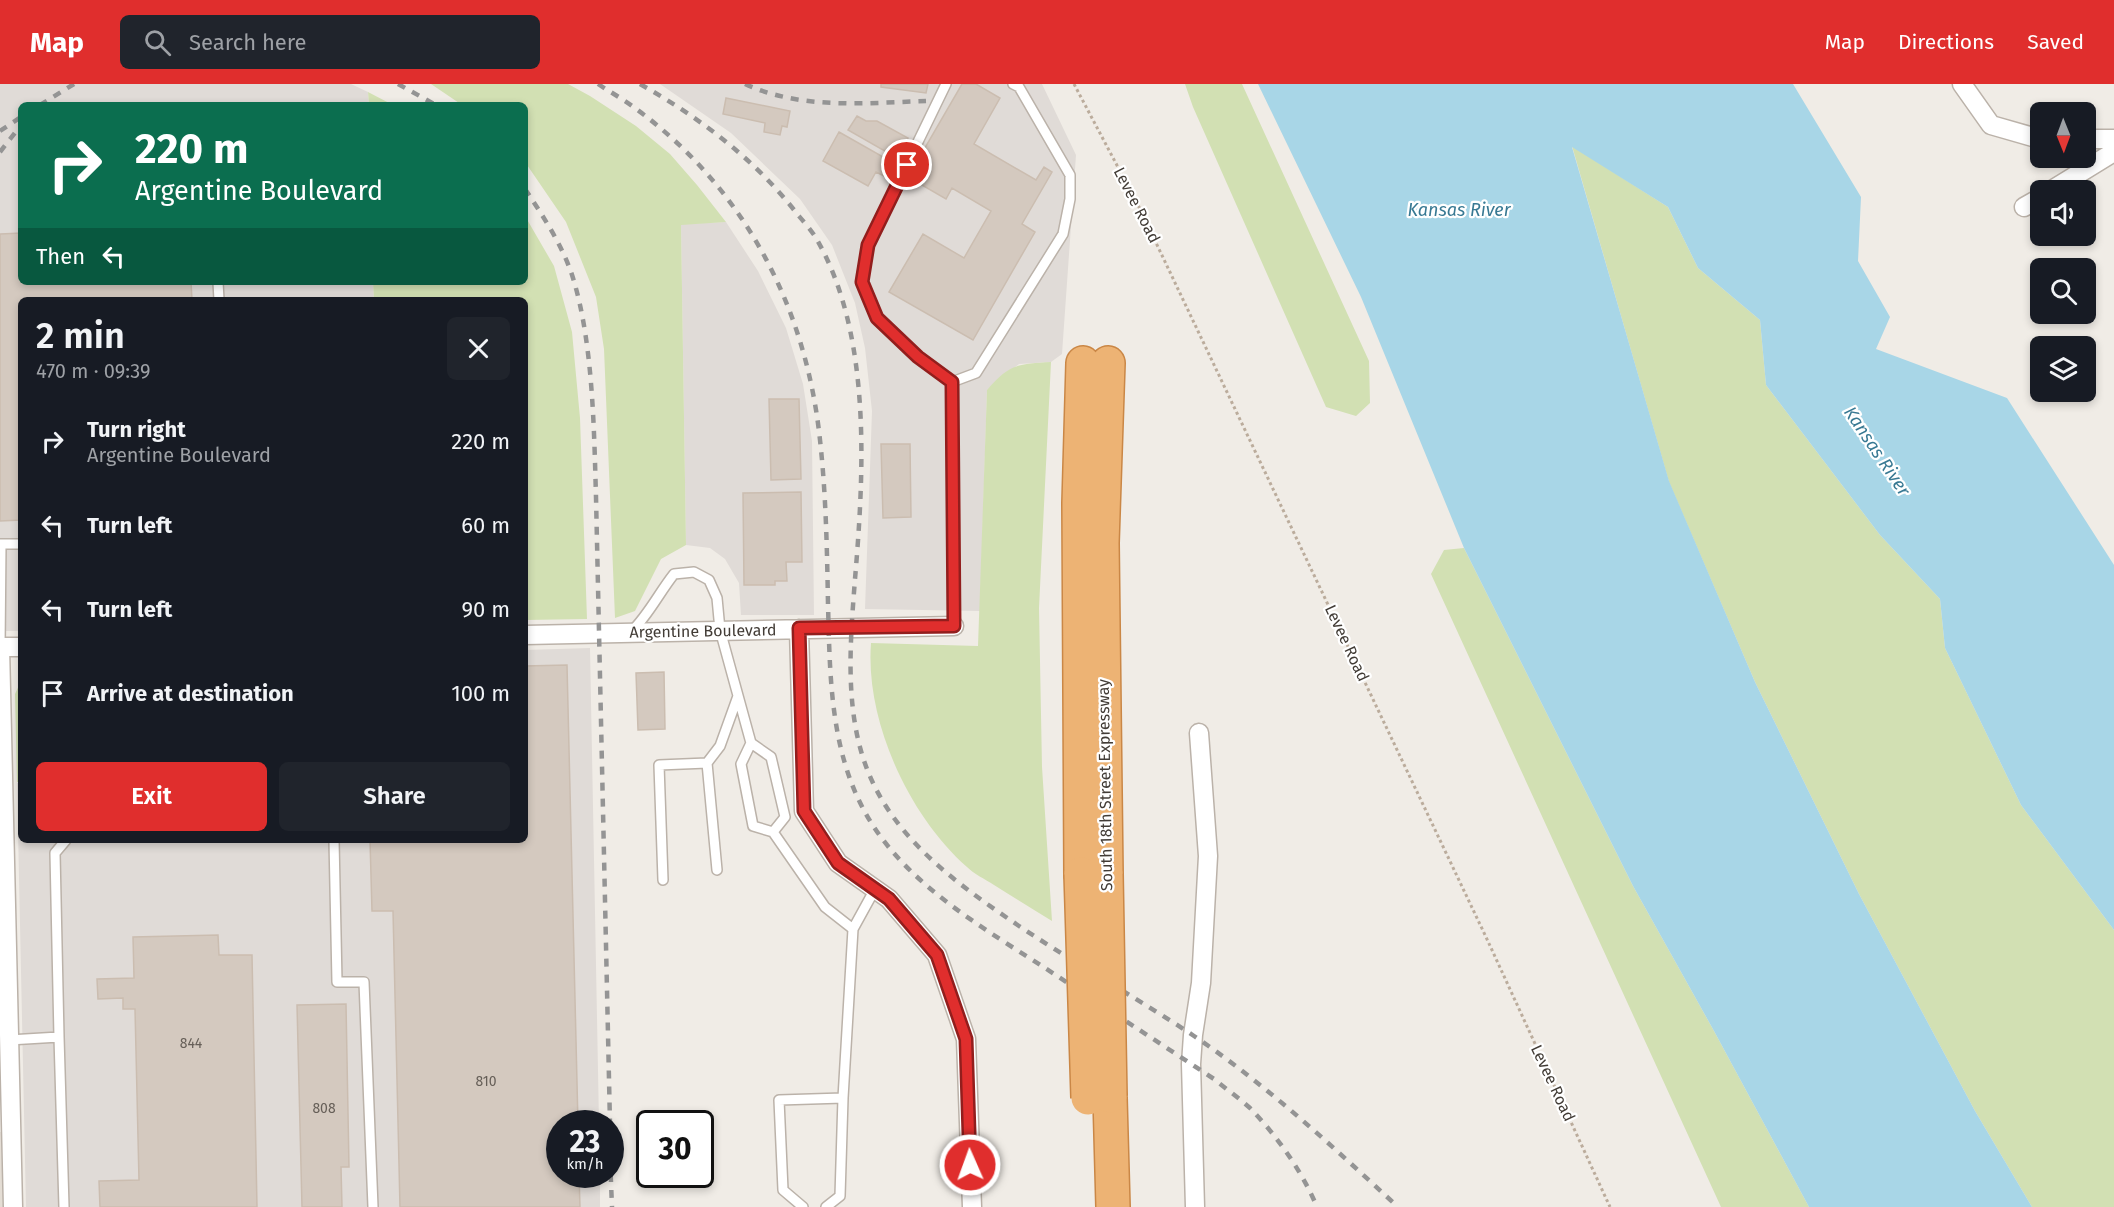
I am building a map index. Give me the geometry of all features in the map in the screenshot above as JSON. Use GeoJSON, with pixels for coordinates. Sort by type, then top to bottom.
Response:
{"type":"FeatureCollection","features":[{"type":"Feature","properties":{"kind":"highway","name":"South 18th Street Expressway"},"geometry":{"type":"LineString","coordinates":[[1090,1207],[1099,1098],[1094,874],[1079,503],[1095,363]]}},
{"type":"Feature","properties":{"kind":"highway","name":"South 18th Street Expressway"},"geometry":{"type":"LineString","coordinates":[[1099,1098],[1113,1207]]}},
{"type":"Feature","properties":{"kind":"street"},"geometry":{"type":"LineString","coordinates":[[1962,84],[1991,125],[2030,137]]}},
{"type":"Feature","properties":{"kind":"street"},"geometry":{"type":"LineString","coordinates":[[2096,139],[2114,139]]}},
{"type":"Feature","properties":{"kind":"street"},"geometry":{"type":"LineString","coordinates":[[2068,180],[2114,152]]}},
{"type":"Feature","properties":{"kind":"street","name":"Argentine Boulevard"},"geometry":{"type":"LineString","coordinates":[[528,635],[954,626]]}},
{"type":"Feature","properties":{"kind":"street"},"geometry":{"type":"LineString","coordinates":[[799,628],[804,811],[838,863],[889,899],[937,955],[966,1039],[972,1207]]}},
{"type":"Feature","properties":{"kind":"street"},"geometry":{"type":"LineString","coordinates":[[13,1207],[5,1121],[9,1040],[4,995],[0,647],[18,647]]}},
{"type":"Feature","properties":{"kind":"street"},"geometry":{"type":"LineString","coordinates":[[1195,1207],[1191,1064],[1201,983],[1208,856],[1199,733]]}},
{"type":"Feature","properties":{"kind":"lane"},"geometry":{"type":"LineString","coordinates":[[946,84],[868,245],[862,282],[877,318],[918,357],[952,382]]}},
{"type":"Feature","properties":{"kind":"lane"},"geometry":{"type":"LineString","coordinates":[[952,382],[976,373],[1063,234],[1070,199],[1070,175],[1019,87],[1013,84]]}},
{"type":"Feature","properties":{"kind":"lane"},"geometry":{"type":"LineString","coordinates":[[952,382],[954,626]]}},
{"type":"Feature","properties":{"kind":"lane"},"geometry":{"type":"LineString","coordinates":[[0,647],[1,544],[18,544]]}},
{"type":"Feature","properties":{"kind":"lane"},"geometry":{"type":"LineString","coordinates":[[630,633],[648,614],[675,574],[694,572],[709,580],[717,598],[720,630],[751,743],[771,757],[785,817],[773,832]]}},
{"type":"Feature","properties":{"kind":"lane"},"geometry":{"type":"LineString","coordinates":[[717,870],[707,763],[720,746],[738,696]]}},
{"type":"Feature","properties":{"kind":"lane"},"geometry":{"type":"LineString","coordinates":[[751,743],[741,764],[753,826],[773,832],[825,907],[853,929]]}},
{"type":"Feature","properties":{"kind":"lane"},"geometry":{"type":"LineString","coordinates":[[663,880],[659,765],[707,763]]}},
{"type":"Feature","properties":{"kind":"lane"},"geometry":{"type":"LineString","coordinates":[[63,843],[55,853],[64,1207]]}},
{"type":"Feature","properties":{"kind":"lane"},"geometry":{"type":"LineString","coordinates":[[334,843],[337,982],[364,981],[373,1207]]}},
{"type":"Feature","properties":{"kind":"lane"},"geometry":{"type":"LineString","coordinates":[[826,1207],[840,1197],[843,1098],[853,929],[875,889]]}},
{"type":"Feature","properties":{"kind":"lane"},"geometry":{"type":"LineString","coordinates":[[9,1040],[59,1037]]}},
{"type":"Feature","properties":{"kind":"lane"},"geometry":{"type":"LineString","coordinates":[[803,1207],[783,1190],[779,1100],[843,1098]]}},
{"type":"Feature","properties":{"kind":"path","name":"Levee Road"},"geometry":{"type":"LineString","coordinates":[[1074,84],[1154,239],[1481,927],[1610,1207]]}},
{"type":"Feature","properties":{"kind":"shaded area"},"geometry":{"type":"Polygon","coordinates":[[[0,84],[351,84],[368,92],[369,102],[18,102],[18,285],[373,285],[374,297],[18,297],[18,631],[0,631],[0,84]]]}},
{"type":"Feature","properties":{"kind":"shaded area"},"geometry":{"type":"Polygon","coordinates":[[[660,84],[1042,84],[1076,155],[1062,354],[1051,362],[1019,364],[987,390],[980,611],[865,609],[872,411],[865,348],[855,303],[832,245],[800,199],[731,133],[660,84]]]}},
{"type":"Feature","properties":{"kind":"shaded area"},"geometry":{"type":"Polygon","coordinates":[[[726,222],[758,271],[786,328],[803,384],[812,441],[814,615],[741,615],[739,583],[725,559],[710,548],[686,545],[681,224],[726,222]]]}},
{"type":"Feature","properties":{"kind":"shaded area"},"geometry":{"type":"Polygon","coordinates":[[[590,648],[599,1110],[546,1110],[546,1188],[600,1188],[600,1207],[26,1207],[18,843],[528,843],[528,650],[590,648]]]}},
{"type":"Feature","properties":{"kind":"shaded area"},"geometry":{"type":"Polygon","coordinates":[[[17,783],[18,783],[18,830],[17,783]]]}},
{"type":"Feature","properties":{"kind":"shaded area"},"geometry":{"type":"Polygon","coordinates":[[[1,1132],[3,1207],[0,1207],[1,1132]]]}},
{"type":"Feature","properties":{"kind":"green space"},"geometry":{"type":"Polygon","coordinates":[[[431,84],[568,84],[636,126],[670,154],[726,222],[681,225],[686,545],[661,559],[635,611],[615,618],[604,349],[596,297],[566,222],[528,166],[528,102],[458,102],[431,84]]]}},
{"type":"Feature","properties":{"kind":"green space"},"geometry":{"type":"Polygon","coordinates":[[[1185,84],[1242,84],[1369,361],[1370,403],[1356,416],[1326,407],[1193,107],[1185,84]]]}},
{"type":"Feature","properties":{"kind":"green space"},"geometry":{"type":"Polygon","coordinates":[[[368,92],[387,102],[369,102],[368,92]]]}},
{"type":"Feature","properties":{"kind":"green space"},"geometry":{"type":"Polygon","coordinates":[[[1572,146],[1668,207],[1698,268],[1760,320],[1766,385],[1880,535],[1940,599],[1945,648],[2021,805],[2114,930],[2114,1207],[2032,1207],[1975,1111],[1859,894],[1755,682],[1669,482],[1572,146]]]}},
{"type":"Feature","properties":{"kind":"green space"},"geometry":{"type":"Polygon","coordinates":[[[528,221],[554,266],[572,332],[580,418],[587,619],[528,620],[528,297],[374,297],[373,285],[528,285],[528,221]]]}},
{"type":"Feature","properties":{"kind":"green space"},"geometry":{"type":"Polygon","coordinates":[[[1051,362],[1039,608],[1042,767],[1052,921],[970,870],[946,846],[927,821],[895,765],[883,735],[875,704],[871,673],[871,643],[978,646],[987,390],[1008,370],[1022,365],[1051,362]]]}},
{"type":"Feature","properties":{"kind":"green space"},"geometry":{"type":"Polygon","coordinates":[[[1464,548],[1633,886],[1809,1207],[1721,1207],[1431,574],[1444,550],[1464,548]]]}},
{"type":"Feature","properties":{"kind":"green space"},"geometry":{"type":"Polygon","coordinates":[[[18,688],[18,782],[17,782],[15,694],[18,688]]]}},
{"type":"Feature","properties":{"kind":"water","name":"Kansas River"},"geometry":{"type":"Polygon","coordinates":[[[1258,84],[1793,84],[1861,197],[1858,261],[1890,317],[1876,349],[2007,398],[2114,565],[2114,930],[2021,805],[1945,648],[1940,599],[1880,535],[1766,385],[1760,320],[1698,268],[1668,207],[1572,147],[1669,481],[1755,682],[1859,894],[1975,1111],[2032,1207],[1809,1207],[1633,886],[1464,548],[1361,297],[1258,84]]]}},
{"type":"Feature","properties":{"kind":"building"},"geometry":{"type":"Polygon","coordinates":[[[881,84],[928,84],[926,93],[881,87],[881,84]]]}},
{"type":"Feature","properties":{"kind":"building"},"geometry":{"type":"Polygon","coordinates":[[[962,84],[976,84],[1000,98],[974,144],[1036,180],[1044,167],[1052,172],[1022,224],[1035,232],[973,340],[889,292],[923,234],[964,258],[991,211],[952,188],[946,199],[908,177],[962,84]]]}},
{"type":"Feature","properties":{"kind":"building"},"geometry":{"type":"Polygon","coordinates":[[[726,98],[790,111],[787,127],[782,126],[780,135],[764,132],[765,123],[723,114],[726,98]]]}},
{"type":"Feature","properties":{"kind":"building"},"geometry":{"type":"Polygon","coordinates":[[[857,116],[866,121],[877,121],[908,138],[897,158],[848,130],[857,116]]]}},
{"type":"Feature","properties":{"kind":"building"},"geometry":{"type":"Polygon","coordinates":[[[839,132],[892,162],[884,176],[876,172],[868,186],[823,161],[839,132]]]}},
{"type":"Feature","properties":{"kind":"building"},"geometry":{"type":"Polygon","coordinates":[[[18,233],[18,285],[191,285],[192,297],[18,297],[18,520],[0,521],[0,234],[18,233]]]}},
{"type":"Feature","properties":{"kind":"building"},"geometry":{"type":"Polygon","coordinates":[[[769,399],[799,399],[801,479],[771,480],[769,399]]]}},
{"type":"Feature","properties":{"kind":"building"},"geometry":{"type":"Polygon","coordinates":[[[881,444],[910,444],[911,517],[883,518],[881,444]]]}},
{"type":"Feature","properties":{"kind":"building"},"geometry":{"type":"Polygon","coordinates":[[[801,492],[802,562],[786,562],[787,581],[775,581],[775,585],[744,585],[743,493],[801,492]]]}},
{"type":"Feature","properties":{"kind":"building"},"geometry":{"type":"Polygon","coordinates":[[[567,665],[578,1110],[546,1110],[546,1188],[579,1188],[580,1207],[400,1207],[393,911],[372,911],[370,843],[528,843],[528,666],[567,665]]]}},
{"type":"Feature","properties":{"kind":"building"},"geometry":{"type":"Polygon","coordinates":[[[664,672],[665,729],[638,730],[636,673],[664,672]]]}},
{"type":"Feature","properties":{"kind":"building"},"geometry":{"type":"Polygon","coordinates":[[[218,935],[219,955],[252,955],[257,1207],[100,1207],[99,1181],[139,1180],[135,1009],[123,1009],[123,998],[98,999],[97,979],[134,978],[133,937],[218,935]]]}},
{"type":"Feature","properties":{"kind":"building"},"geometry":{"type":"Polygon","coordinates":[[[346,1004],[349,1167],[341,1167],[342,1207],[302,1207],[297,1005],[346,1004]]]}},
{"type":"Feature","properties":{"kind":"railway"},"geometry":{"type":"LineString","coordinates":[[45,102],[74,84]]}},
{"type":"Feature","properties":{"kind":"railway"},"geometry":{"type":"LineString","coordinates":[[398,84],[431,102]]}},
{"type":"Feature","properties":{"kind":"railway"},"geometry":{"type":"LineString","coordinates":[[598,84],[635,108],[674,140],[708,175],[738,213],[763,254],[784,297],[801,343],[813,391],[820,440],[826,522],[830,661],[835,717],[848,772],[858,799],[872,824],[888,847],[907,867],[950,905],[1214,1079],[1246,1104],[1288,1154],[1317,1207]]}},
{"type":"Feature","properties":{"kind":"railway"},"geometry":{"type":"LineString","coordinates":[[640,84],[705,126],[764,176],[814,235],[834,276],[847,317],[860,404],[861,494],[851,630],[853,708],[863,759],[886,806],[918,846],[956,881],[1019,926],[1221,1055],[1299,1118],[1398,1207]]}},
{"type":"Feature","properties":{"kind":"railway"},"geometry":{"type":"LineString","coordinates":[[745,84],[789,98],[811,101],[834,103],[926,101]]}},
{"type":"Feature","properties":{"kind":"railway"},"geometry":{"type":"LineString","coordinates":[[0,131],[18,119]]}},
{"type":"Feature","properties":{"kind":"railway"},"geometry":{"type":"LineString","coordinates":[[0,152],[18,129]]}},
{"type":"Feature","properties":{"kind":"railway"},"geometry":{"type":"LineString","coordinates":[[528,194],[569,266],[580,303],[589,358],[596,497],[610,1110]]}},
{"type":"Feature","properties":{"kind":"railway"},"geometry":{"type":"LineString","coordinates":[[611,1188],[612,1207]]}},
{"type":"Feature","properties":{"kind":"route"},"geometry":{"type":"LineString","coordinates":[[907,165],[868,245],[862,282],[877,318],[918,357],[952,382],[954,626],[799,628],[804,811],[838,863],[889,899],[937,955],[966,1039],[970,1165]]}}]}
